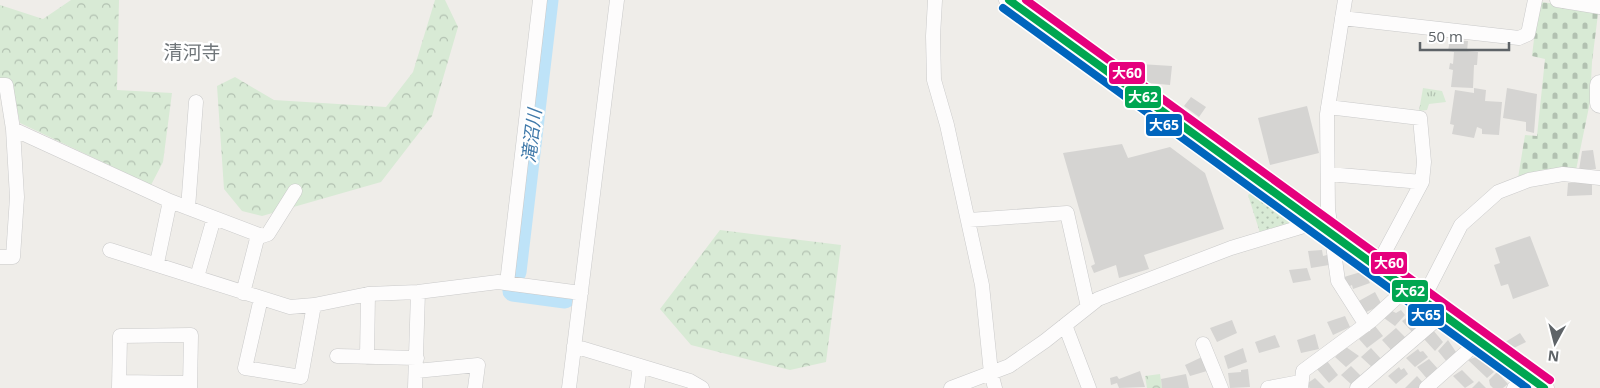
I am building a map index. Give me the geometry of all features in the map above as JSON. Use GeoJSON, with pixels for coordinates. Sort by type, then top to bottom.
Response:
{"type":"FeatureCollection","features":[{"type":"Feature","properties":{"kind":"main road"},"geometry":{"type":"LineString","coordinates":[[1009,0],[1314,223],[1415,293],[1479,341],[1529,384]]}},
{"type":"Feature","properties":{"kind":"main road"},"geometry":{"type":"LineString","coordinates":[[1600,85],[1600,103]]}},
{"type":"Feature","properties":{"kind":"street"},"geometry":{"type":"LineString","coordinates":[[507,283],[540,0]]}},
{"type":"Feature","properties":{"kind":"street"},"geometry":{"type":"LineString","coordinates":[[569,388],[617,0]]}},
{"type":"Feature","properties":{"kind":"street"},"geometry":{"type":"LineString","coordinates":[[932,0],[934,80],[969,220],[982,284],[990,373],[995,388]]}},
{"type":"Feature","properties":{"kind":"street"},"geometry":{"type":"LineString","coordinates":[[1345,0],[1328,107],[1328,209],[1338,281],[1366,325]]}},
{"type":"Feature","properties":{"kind":"street"},"geometry":{"type":"LineString","coordinates":[[1342,18],[1519,38],[1528,34],[1535,0]]}},
{"type":"Feature","properties":{"kind":"street"},"geometry":{"type":"LineString","coordinates":[[1557,0],[1600,7]]}},
{"type":"Feature","properties":{"kind":"street"},"geometry":{"type":"LineString","coordinates":[[0,85],[6,85],[13,129],[17,197],[13,257],[0,257]]}},
{"type":"Feature","properties":{"kind":"street"},"geometry":{"type":"LineString","coordinates":[[188,208],[196,102]]}},
{"type":"Feature","properties":{"kind":"street"},"geometry":{"type":"LineString","coordinates":[[1328,107],[1420,118],[1424,162],[1422,182],[1377,266]]}},
{"type":"Feature","properties":{"kind":"street"},"geometry":{"type":"LineString","coordinates":[[13,129],[170,201],[258,235],[268,234],[295,190]]}},
{"type":"Feature","properties":{"kind":"street"},"geometry":{"type":"LineString","coordinates":[[1328,174],[1422,182]]}},
{"type":"Feature","properties":{"kind":"street"},"geometry":{"type":"LineString","coordinates":[[1268,388],[1300,385],[1303,370],[1415,293],[1461,225],[1498,192],[1530,180],[1563,174],[1600,178]]}},
{"type":"Feature","properties":{"kind":"street"},"geometry":{"type":"LineString","coordinates":[[157,263],[170,201]]}},
{"type":"Feature","properties":{"kind":"street"},"geometry":{"type":"LineString","coordinates":[[969,220],[1067,213],[1088,307]]}},
{"type":"Feature","properties":{"kind":"street"},"geometry":{"type":"LineString","coordinates":[[198,277],[214,218]]}},
{"type":"Feature","properties":{"kind":"street"},"geometry":{"type":"LineString","coordinates":[[951,388],[1009,366],[1098,299],[1231,248],[1314,223]]}},
{"type":"Feature","properties":{"kind":"street"},"geometry":{"type":"LineString","coordinates":[[243,293],[258,235]]}},
{"type":"Feature","properties":{"kind":"street"},"geometry":{"type":"LineString","coordinates":[[110,250],[157,263],[243,293],[290,306],[314,306],[368,294],[418,292],[498,282],[581,293]]}},
{"type":"Feature","properties":{"kind":"street"},"geometry":{"type":"LineString","coordinates":[[415,388],[418,292]]}},
{"type":"Feature","properties":{"kind":"street"},"geometry":{"type":"LineString","coordinates":[[367,357],[368,294]]}},
{"type":"Feature","properties":{"kind":"street"},"geometry":{"type":"LineString","coordinates":[[261,298],[245,368],[301,377],[314,306]]}},
{"type":"Feature","properties":{"kind":"street"},"geometry":{"type":"LineString","coordinates":[[1357,388],[1443,314]]}},
{"type":"Feature","properties":{"kind":"street"},"geometry":{"type":"LineString","coordinates":[[1065,325],[1089,388]]}},
{"type":"Feature","properties":{"kind":"street"},"geometry":{"type":"LineString","coordinates":[[190,335],[190,385],[119,385],[120,336],[190,335]]}},
{"type":"Feature","properties":{"kind":"street"},"geometry":{"type":"LineString","coordinates":[[1426,388],[1479,341]]}},
{"type":"Feature","properties":{"kind":"street"},"geometry":{"type":"LineString","coordinates":[[1203,344],[1221,388]]}},
{"type":"Feature","properties":{"kind":"street"},"geometry":{"type":"LineString","coordinates":[[574,346],[690,381],[702,388]]}},
{"type":"Feature","properties":{"kind":"street"},"geometry":{"type":"LineString","coordinates":[[337,356],[367,357],[417,364],[478,365],[475,388]]}},
{"type":"Feature","properties":{"kind":"street"},"geometry":{"type":"LineString","coordinates":[[637,388],[640,366]]}},
{"type":"Feature","properties":{"kind":"green space"},"geometry":{"type":"Polygon","coordinates":[[[71,0],[119,0],[117,90],[172,93],[163,162],[151,185],[20,123],[11,80],[0,79],[0,5],[43,19],[71,0]]]}},
{"type":"Feature","properties":{"kind":"green space"},"geometry":{"type":"Polygon","coordinates":[[[435,0],[445,0],[458,27],[432,116],[381,182],[262,216],[242,211],[224,189],[217,86],[235,77],[274,100],[386,107],[413,72],[435,0]]]}},
{"type":"Feature","properties":{"kind":"green space"},"geometry":{"type":"Polygon","coordinates":[[[1541,2],[1595,9],[1598,14],[1592,62],[1590,102],[1576,170],[1518,178],[1525,135],[1537,136],[1545,59],[1532,56],[1538,5],[1541,2]]]}},
{"type":"Feature","properties":{"kind":"green space"},"geometry":{"type":"Polygon","coordinates":[[[1423,88],[1442,91],[1446,102],[1429,104],[1427,110],[1419,111],[1423,88]]]}},
{"type":"Feature","properties":{"kind":"green space"},"geometry":{"type":"Polygon","coordinates":[[[1251,193],[1275,211],[1285,210],[1297,219],[1295,225],[1261,236],[1248,195],[1251,193]]]}},
{"type":"Feature","properties":{"kind":"green space"},"geometry":{"type":"Polygon","coordinates":[[[720,230],[841,245],[826,362],[790,370],[691,345],[660,309],[720,230]]]}},
{"type":"Feature","properties":{"kind":"green space"},"geometry":{"type":"Polygon","coordinates":[[[1160,374],[1162,388],[1147,388],[1145,376],[1160,374]]]}},
{"type":"Feature","properties":{"kind":"building"},"geometry":{"type":"Polygon","coordinates":[[[1450,40],[1468,41],[1467,51],[1478,52],[1477,65],[1474,65],[1473,88],[1451,87],[1453,70],[1449,69],[1450,63],[1453,64],[1454,52],[1448,51],[1450,40]]]}},
{"type":"Feature","properties":{"kind":"building"},"geometry":{"type":"Polygon","coordinates":[[[1140,64],[1172,66],[1170,85],[1138,82],[1140,64]]]}},
{"type":"Feature","properties":{"kind":"building"},"geometry":{"type":"Polygon","coordinates":[[[1474,88],[1486,90],[1485,101],[1502,102],[1499,135],[1482,134],[1482,129],[1477,127],[1474,138],[1452,134],[1454,125],[1450,124],[1455,90],[1474,93],[1474,88]]]}},
{"type":"Feature","properties":{"kind":"building"},"geometry":{"type":"Polygon","coordinates":[[[1507,88],[1537,94],[1534,133],[1526,131],[1526,122],[1503,118],[1507,88]]]}},
{"type":"Feature","properties":{"kind":"building"},"geometry":{"type":"Polygon","coordinates":[[[1191,97],[1206,107],[1199,117],[1184,106],[1191,97]]]}},
{"type":"Feature","properties":{"kind":"building"},"geometry":{"type":"Polygon","coordinates":[[[1307,106],[1319,153],[1270,165],[1258,118],[1307,106]]]}},
{"type":"Feature","properties":{"kind":"building"},"geometry":{"type":"Polygon","coordinates":[[[1122,144],[1128,158],[1170,147],[1205,173],[1224,229],[1144,255],[1149,269],[1119,278],[1116,265],[1094,273],[1091,266],[1095,264],[1063,153],[1122,144]]]}},
{"type":"Feature","properties":{"kind":"building"},"geometry":{"type":"Polygon","coordinates":[[[1593,150],[1596,169],[1579,170],[1582,151],[1593,150]]]}},
{"type":"Feature","properties":{"kind":"building"},"geometry":{"type":"Polygon","coordinates":[[[1575,180],[1592,182],[1592,195],[1567,196],[1568,183],[1574,183],[1575,180]]]}},
{"type":"Feature","properties":{"kind":"building"},"geometry":{"type":"Polygon","coordinates":[[[1530,236],[1549,286],[1513,299],[1508,284],[1501,286],[1494,265],[1500,263],[1495,248],[1530,236]]]}},
{"type":"Feature","properties":{"kind":"building"},"geometry":{"type":"Polygon","coordinates":[[[1322,250],[1323,256],[1327,255],[1329,265],[1311,268],[1308,251],[1322,250]]]}},
{"type":"Feature","properties":{"kind":"building"},"geometry":{"type":"Polygon","coordinates":[[[1307,268],[1311,280],[1293,283],[1289,270],[1307,268]]]}},
{"type":"Feature","properties":{"kind":"building"},"geometry":{"type":"Polygon","coordinates":[[[1364,271],[1370,283],[1353,289],[1352,285],[1348,287],[1344,277],[1364,271]]]}},
{"type":"Feature","properties":{"kind":"building"},"geometry":{"type":"Polygon","coordinates":[[[1375,292],[1382,305],[1364,313],[1357,302],[1375,292]]]}},
{"type":"Feature","properties":{"kind":"building"},"geometry":{"type":"Polygon","coordinates":[[[1401,310],[1405,315],[1395,326],[1384,318],[1392,311],[1396,313],[1401,310]]]}},
{"type":"Feature","properties":{"kind":"building"},"geometry":{"type":"Polygon","coordinates":[[[1412,314],[1422,323],[1413,333],[1402,321],[1412,314]]]}},
{"type":"Feature","properties":{"kind":"building"},"geometry":{"type":"Polygon","coordinates":[[[1345,316],[1350,327],[1333,335],[1327,322],[1345,316]]]}},
{"type":"Feature","properties":{"kind":"building"},"geometry":{"type":"Polygon","coordinates":[[[1232,320],[1237,333],[1217,342],[1210,328],[1232,320]]]}},
{"type":"Feature","properties":{"kind":"building"},"geometry":{"type":"Polygon","coordinates":[[[1375,326],[1383,336],[1367,348],[1359,339],[1375,326]]]}},
{"type":"Feature","properties":{"kind":"building"},"geometry":{"type":"Polygon","coordinates":[[[1396,328],[1408,340],[1393,352],[1382,340],[1396,328]]]}},
{"type":"Feature","properties":{"kind":"building"},"geometry":{"type":"Polygon","coordinates":[[[1433,330],[1443,342],[1435,351],[1424,339],[1433,330]]]}},
{"type":"Feature","properties":{"kind":"building"},"geometry":{"type":"Polygon","coordinates":[[[1520,333],[1526,342],[1506,350],[1502,344],[1520,333]]]}},
{"type":"Feature","properties":{"kind":"building"},"geometry":{"type":"Polygon","coordinates":[[[1315,334],[1319,349],[1301,353],[1297,340],[1315,334]]]}},
{"type":"Feature","properties":{"kind":"building"},"geometry":{"type":"Polygon","coordinates":[[[1275,335],[1280,347],[1259,353],[1255,342],[1275,335]]]}},
{"type":"Feature","properties":{"kind":"building"},"geometry":{"type":"Polygon","coordinates":[[[1448,340],[1458,355],[1447,362],[1438,351],[1448,340]]]}},
{"type":"Feature","properties":{"kind":"building"},"geometry":{"type":"Polygon","coordinates":[[[1346,347],[1359,356],[1346,367],[1335,357],[1346,347]]]}},
{"type":"Feature","properties":{"kind":"building"},"geometry":{"type":"Polygon","coordinates":[[[1243,348],[1247,362],[1228,369],[1224,356],[1243,348]]]}},
{"type":"Feature","properties":{"kind":"building"},"geometry":{"type":"Polygon","coordinates":[[[1371,348],[1383,361],[1373,368],[1361,357],[1371,348]]]}},
{"type":"Feature","properties":{"kind":"building"},"geometry":{"type":"Polygon","coordinates":[[[1418,349],[1420,352],[1423,351],[1428,357],[1415,367],[1406,358],[1418,349]]]}},
{"type":"Feature","properties":{"kind":"building"},"geometry":{"type":"Polygon","coordinates":[[[1478,356],[1494,372],[1487,378],[1468,360],[1478,356]]]}},
{"type":"Feature","properties":{"kind":"building"},"geometry":{"type":"Polygon","coordinates":[[[1202,357],[1207,371],[1190,376],[1185,365],[1202,357]]]}},
{"type":"Feature","properties":{"kind":"building"},"geometry":{"type":"Polygon","coordinates":[[[1429,359],[1439,370],[1429,381],[1417,367],[1429,359]]]}},
{"type":"Feature","properties":{"kind":"building"},"geometry":{"type":"Polygon","coordinates":[[[1327,361],[1338,375],[1329,383],[1316,368],[1327,361]]]}},
{"type":"Feature","properties":{"kind":"building"},"geometry":{"type":"Polygon","coordinates":[[[1351,366],[1361,376],[1352,385],[1341,375],[1351,366]]]}},
{"type":"Feature","properties":{"kind":"building"},"geometry":{"type":"Polygon","coordinates":[[[1399,367],[1401,370],[1404,368],[1408,374],[1396,384],[1388,376],[1399,367]]]}},
{"type":"Feature","properties":{"kind":"building"},"geometry":{"type":"Polygon","coordinates":[[[1248,369],[1250,387],[1230,388],[1228,373],[1241,372],[1241,370],[1248,369]]]}},
{"type":"Feature","properties":{"kind":"building"},"geometry":{"type":"Polygon","coordinates":[[[1462,370],[1474,382],[1465,388],[1453,376],[1462,370]]]}},
{"type":"Feature","properties":{"kind":"building"},"geometry":{"type":"Polygon","coordinates":[[[1140,371],[1145,387],[1119,388],[1117,383],[1111,385],[1110,378],[1117,376],[1119,379],[1140,371]]]}},
{"type":"Feature","properties":{"kind":"building"},"geometry":{"type":"Polygon","coordinates":[[[1497,372],[1508,384],[1503,388],[1493,388],[1490,385],[1489,380],[1497,372]]]}},
{"type":"Feature","properties":{"kind":"building"},"geometry":{"type":"Polygon","coordinates":[[[1186,374],[1189,388],[1162,388],[1161,379],[1186,374]]]}},
{"type":"Feature","properties":{"kind":"building"},"geometry":{"type":"Polygon","coordinates":[[[1417,376],[1424,384],[1419,388],[1405,388],[1417,376]]]}},
{"type":"Feature","properties":{"kind":"building"},"geometry":{"type":"Polygon","coordinates":[[[1315,378],[1325,388],[1310,388],[1305,385],[1315,378]]]}},
{"type":"Feature","properties":{"kind":"building"},"geometry":{"type":"Polygon","coordinates":[[[1479,381],[1486,388],[1472,388],[1479,381]]]}},
{"type":"Feature","properties":{"kind":"waterway","name":"滝沼川"},"geometry":{"type":"LineString","coordinates":[[516,272],[548,0]]}},
{"type":"Feature","properties":{"kind":"waterway"},"geometry":{"type":"LineString","coordinates":[[513,291],[565,298]]}},
{"type":"Feature","properties":{"kind":"transit line","name":"大62"},"geometry":{"type":"LineString","coordinates":[[1009,0],[1544,388]]}},
{"type":"Feature","properties":{"kind":"transit line","name":"大60"},"geometry":{"type":"LineString","coordinates":[[1026,0],[1550,380]]}},
{"type":"Feature","properties":{"kind":"transit line","name":"大65"},"geometry":{"type":"LineString","coordinates":[[1003,8],[1527,388]]}},
{"type":"Feature","properties":{"kind":"district","name":"清河寺"},"geometry":{"type":"Point","coordinates":[192,52]}}]}
